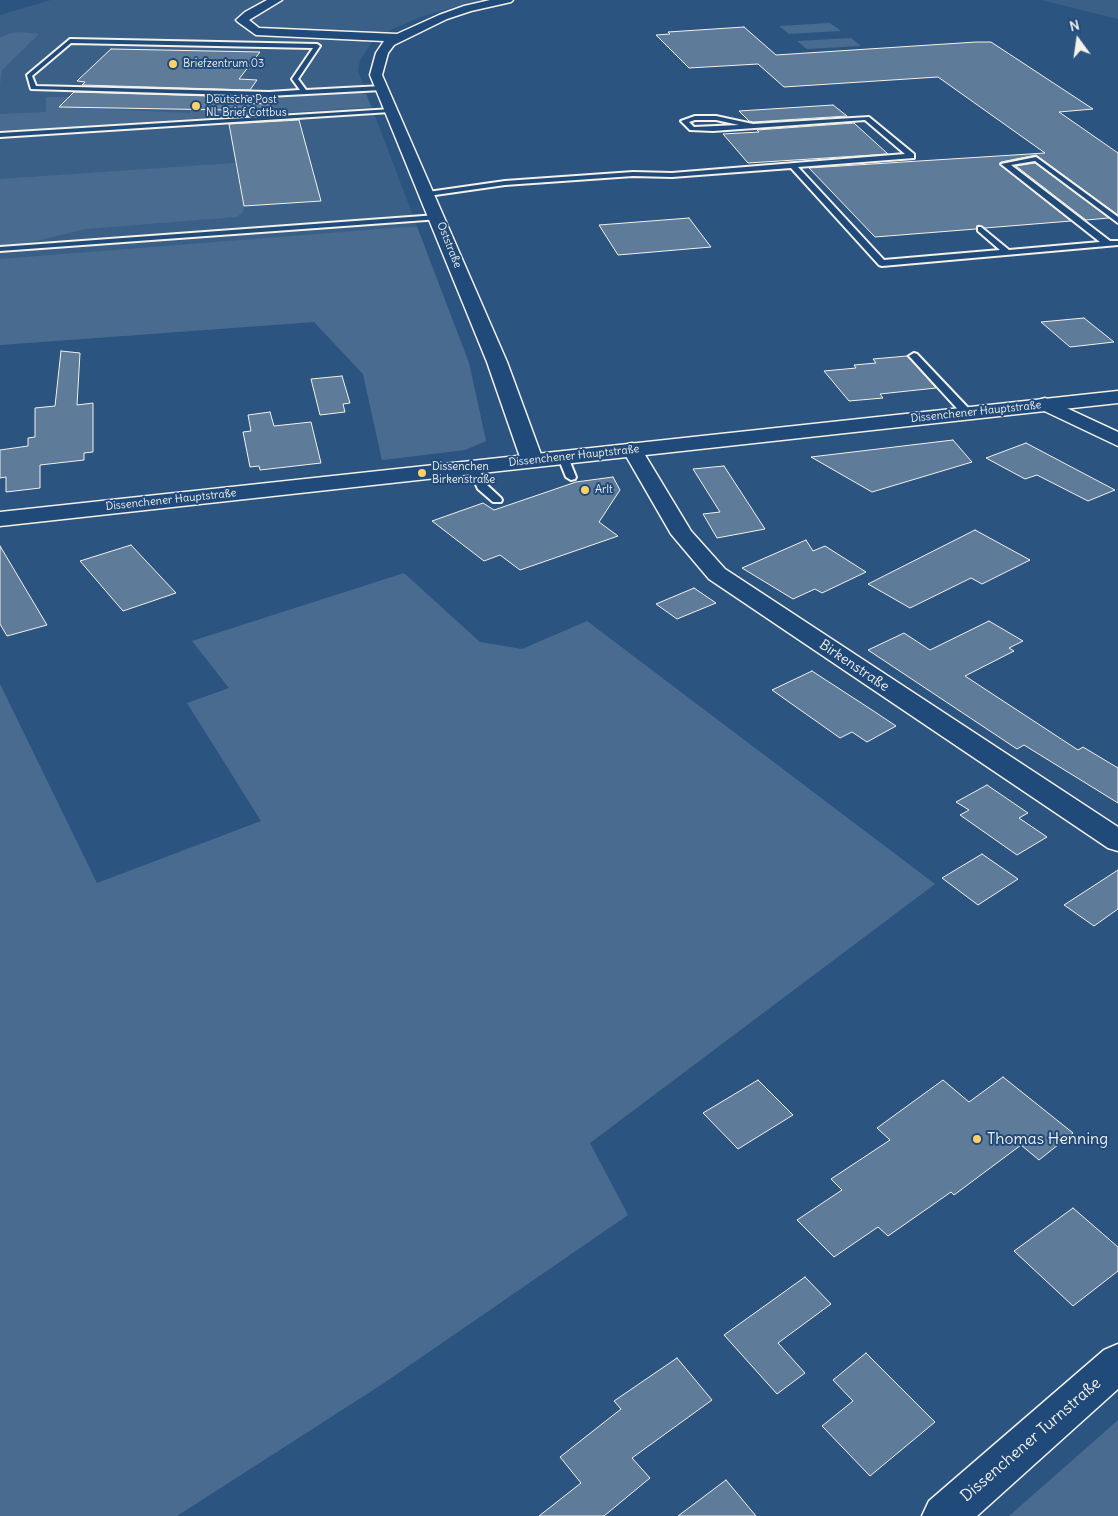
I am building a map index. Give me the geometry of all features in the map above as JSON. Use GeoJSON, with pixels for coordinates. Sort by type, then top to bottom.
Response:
{"type":"FeatureCollection","features":[{"type":"Feature","properties":{"kind":"street","name":"Oststraße"},"geometry":{"type":"LineString","coordinates":[[276,0],[248,14],[242,20],[256,30],[276,34],[398,38]]}},
{"type":"Feature","properties":{"kind":"street","name":"Oststraße"},"geometry":{"type":"LineString","coordinates":[[507,0],[468,8],[443,17],[390,42],[382,53],[376,74],[497,362],[532,460]]}},
{"type":"Feature","properties":{"kind":"street","name":"Dissenchener Hauptstraße"},"geometry":{"type":"LineString","coordinates":[[0,519],[1118,396]]}},
{"type":"Feature","properties":{"kind":"street"},"geometry":{"type":"LineString","coordinates":[[1045,404],[1118,440]]}},
{"type":"Feature","properties":{"kind":"street","name":"Birkenstraße"},"geometry":{"type":"LineString","coordinates":[[632,449],[682,534],[717,574],[1118,841]]}},
{"type":"Feature","properties":{"kind":"street","name":"Dissenchener Turnstraße"},"geometry":{"type":"LineString","coordinates":[[944,1516],[1118,1363]]}},
{"type":"Feature","properties":{"kind":"lane"},"geometry":{"type":"LineString","coordinates":[[304,92],[295,80],[317,46],[70,41],[29,76],[33,88],[269,94],[382,88]]}},
{"type":"Feature","properties":{"kind":"lane"},"geometry":{"type":"LineString","coordinates":[[0,136],[390,110]]}},
{"type":"Feature","properties":{"kind":"lane"},"geometry":{"type":"LineString","coordinates":[[428,194],[474,189],[517,190],[650,180],[672,175],[911,156],[868,118],[753,126],[692,129],[684,121],[695,118],[716,118],[753,126]]}},
{"type":"Feature","properties":{"kind":"lane"},"geometry":{"type":"LineString","coordinates":[[1108,244],[1005,164],[1036,159],[1118,220]]}},
{"type":"Feature","properties":{"kind":"lane"},"geometry":{"type":"LineString","coordinates":[[792,165],[882,262],[1118,242]]}},
{"type":"Feature","properties":{"kind":"lane"},"geometry":{"type":"LineString","coordinates":[[0,249],[437,217]]}},
{"type":"Feature","properties":{"kind":"lane"},"geometry":{"type":"LineString","coordinates":[[981,229],[1007,252]]}},
{"type":"Feature","properties":{"kind":"lane"},"geometry":{"type":"LineString","coordinates":[[914,356],[967,413]]}},
{"type":"Feature","properties":{"kind":"lane"},"geometry":{"type":"LineString","coordinates":[[562,457],[571,477]]}},
{"type":"Feature","properties":{"kind":"lane"},"geometry":{"type":"LineString","coordinates":[[473,467],[482,487],[497,500]]}},
{"type":"Feature","properties":{"kind":"shaded area"},"geometry":{"type":"Polygon","coordinates":[[[51,0],[479,0],[420,17],[391,30],[372,42],[360,60],[358,71],[469,363],[486,441],[465,450],[382,460],[363,374],[314,322],[0,345],[0,15],[51,0]]]}},
{"type":"Feature","properties":{"kind":"shaded area"},"geometry":{"type":"Polygon","coordinates":[[[1042,0],[1118,0],[1118,19],[1042,0]]]}},
{"type":"Feature","properties":{"kind":"shaded area"},"geometry":{"type":"Polygon","coordinates":[[[830,23],[841,31],[789,34],[779,26],[830,23]]]}},
{"type":"Feature","properties":{"kind":"shaded area"},"geometry":{"type":"Polygon","coordinates":[[[11,33],[39,34],[2,70],[0,84],[0,38],[11,33]]]}},
{"type":"Feature","properties":{"kind":"shaded area"},"geometry":{"type":"Polygon","coordinates":[[[851,38],[861,46],[807,49],[797,41],[851,38]]]}},
{"type":"Feature","properties":{"kind":"shaded area"},"geometry":{"type":"Polygon","coordinates":[[[355,92],[366,94],[371,107],[0,132],[0,114],[46,112],[46,97],[69,97],[60,107],[190,113],[192,109],[259,111],[268,107],[278,97],[355,92]]]}},
{"type":"Feature","properties":{"kind":"shaded area"},"geometry":{"type":"Polygon","coordinates":[[[235,163],[244,206],[243,212],[237,217],[85,229],[20,245],[0,245],[0,179],[235,163]]]}},
{"type":"Feature","properties":{"kind":"shaded area"},"geometry":{"type":"Polygon","coordinates":[[[417,227],[469,363],[486,441],[465,450],[382,460],[363,374],[314,322],[0,345],[0,259],[417,227]]]}},
{"type":"Feature","properties":{"kind":"shaded area"},"geometry":{"type":"Polygon","coordinates":[[[404,573],[480,642],[522,649],[587,621],[935,884],[590,1143],[628,1215],[381,1385],[177,1516],[0,1516],[0,684],[97,883],[261,821],[187,703],[229,688],[192,641],[404,573]]]}},
{"type":"Feature","properties":{"kind":"shaded area"},"geometry":{"type":"Polygon","coordinates":[[[1118,1420],[1118,1516],[1009,1516],[1118,1420]]]}},
{"type":"Feature","properties":{"kind":"building"},"geometry":{"type":"Polygon","coordinates":[[[744,27],[776,55],[991,42],[1093,109],[1059,112],[1118,153],[1118,215],[1036,155],[999,164],[1071,221],[985,228],[978,225],[976,229],[875,237],[809,168],[1045,153],[938,77],[784,87],[758,64],[689,68],[656,35],[670,34],[668,32],[744,27]]]}},
{"type":"Feature","properties":{"kind":"building","name":"Briefzentrum 03"},"geometry":{"type":"Polygon","coordinates":[[[111,49],[260,52],[239,79],[257,80],[250,90],[82,85],[85,82],[77,81],[111,49]]]}},
{"type":"Feature","properties":{"kind":"building"},"geometry":{"type":"Polygon","coordinates":[[[74,92],[244,97],[239,103],[271,104],[263,115],[228,117],[227,110],[59,107],[74,92]]]}},
{"type":"Feature","properties":{"kind":"building"},"geometry":{"type":"Polygon","coordinates":[[[833,105],[847,116],[753,122],[749,121],[739,111],[833,105]]]}},
{"type":"Feature","properties":{"kind":"building"},"geometry":{"type":"Polygon","coordinates":[[[299,120],[321,201],[244,206],[229,124],[299,120]]]}},
{"type":"Feature","properties":{"kind":"building"},"geometry":{"type":"Polygon","coordinates":[[[854,123],[888,154],[748,163],[723,134],[759,132],[757,130],[854,123]]]}},
{"type":"Feature","properties":{"kind":"building"},"geometry":{"type":"Polygon","coordinates":[[[1035,163],[1109,218],[1086,220],[1016,166],[1035,163]]]}},
{"type":"Feature","properties":{"kind":"building"},"geometry":{"type":"Polygon","coordinates":[[[689,218],[711,247],[618,255],[599,225],[689,218]]]}},
{"type":"Feature","properties":{"kind":"building"},"geometry":{"type":"Polygon","coordinates":[[[1084,318],[1114,342],[1070,347],[1041,322],[1084,318]]]}},
{"type":"Feature","properties":{"kind":"building"},"geometry":{"type":"Polygon","coordinates":[[[61,351],[80,353],[77,405],[93,403],[93,452],[84,453],[84,460],[40,465],[40,488],[6,492],[6,477],[0,478],[0,450],[28,446],[28,438],[35,437],[35,408],[55,406],[61,351]]]}},
{"type":"Feature","properties":{"kind":"building"},"geometry":{"type":"Polygon","coordinates":[[[907,356],[936,388],[880,394],[883,398],[849,401],[824,371],[856,368],[854,365],[876,363],[873,359],[907,356]]]}},
{"type":"Feature","properties":{"kind":"building"},"geometry":{"type":"Polygon","coordinates":[[[342,376],[350,403],[343,404],[345,412],[320,415],[311,379],[342,376]]]}},
{"type":"Feature","properties":{"kind":"building"},"geometry":{"type":"Polygon","coordinates":[[[270,412],[274,426],[311,422],[321,463],[260,470],[259,466],[250,467],[243,432],[251,431],[248,415],[270,412]]]}},
{"type":"Feature","properties":{"kind":"building"},"geometry":{"type":"Polygon","coordinates":[[[953,440],[972,462],[872,492],[811,457],[953,440]]]}},
{"type":"Feature","properties":{"kind":"building"},"geometry":{"type":"Polygon","coordinates":[[[1026,443],[1115,490],[1088,501],[1037,475],[1025,479],[986,458],[1026,443]]]}},
{"type":"Feature","properties":{"kind":"building"},"geometry":{"type":"Polygon","coordinates":[[[724,466],[765,529],[717,538],[703,514],[720,512],[693,469],[724,466]]]}},
{"type":"Feature","properties":{"kind":"building"},"geometry":{"type":"Polygon","coordinates":[[[613,477],[620,490],[599,522],[618,536],[520,570],[500,555],[484,561],[432,521],[483,503],[494,510],[576,482],[613,477]]]}},
{"type":"Feature","properties":{"kind":"building"},"geometry":{"type":"Polygon","coordinates":[[[975,530],[1030,560],[982,584],[971,578],[910,608],[868,584],[975,530]]]}},
{"type":"Feature","properties":{"kind":"building"},"geometry":{"type":"Polygon","coordinates":[[[806,540],[813,551],[825,546],[866,572],[822,593],[815,589],[793,599],[742,568],[806,540]]]}},
{"type":"Feature","properties":{"kind":"building"},"geometry":{"type":"Polygon","coordinates":[[[131,545],[176,593],[123,611],[80,561],[131,545]]]}},
{"type":"Feature","properties":{"kind":"building"},"geometry":{"type":"Polygon","coordinates":[[[0,546],[47,625],[7,636],[0,624],[0,546]]]}},
{"type":"Feature","properties":{"kind":"building"},"geometry":{"type":"Polygon","coordinates":[[[694,588],[716,603],[677,619],[656,604],[694,588]]]}},
{"type":"Feature","properties":{"kind":"building"},"geometry":{"type":"Polygon","coordinates":[[[989,621],[1023,641],[1009,648],[1014,651],[965,676],[1078,750],[1083,747],[1118,768],[1118,803],[1024,745],[1017,749],[868,650],[904,633],[930,650],[989,621]]]}},
{"type":"Feature","properties":{"kind":"building"},"geometry":{"type":"Polygon","coordinates":[[[812,671],[896,726],[867,742],[852,732],[840,738],[772,690],[812,671]]]}},
{"type":"Feature","properties":{"kind":"building"},"geometry":{"type":"Polygon","coordinates":[[[987,785],[1028,813],[1019,818],[1047,837],[1017,855],[960,815],[969,810],[956,802],[987,785]]]}},
{"type":"Feature","properties":{"kind":"building"},"geometry":{"type":"Polygon","coordinates":[[[982,854],[1018,879],[978,905],[942,878],[982,854]]]}},
{"type":"Feature","properties":{"kind":"building"},"geometry":{"type":"Polygon","coordinates":[[[1118,870],[1118,909],[1094,926],[1064,905],[1118,870]]]}},
{"type":"Feature","properties":{"kind":"building"},"geometry":{"type":"Polygon","coordinates":[[[1003,1077],[1073,1133],[1039,1160],[1021,1145],[954,1195],[951,1192],[888,1236],[878,1227],[834,1257],[797,1220],[842,1190],[831,1179],[890,1140],[877,1128],[943,1080],[969,1102],[1003,1077]]]}},
{"type":"Feature","properties":{"kind":"building"},"geometry":{"type":"Polygon","coordinates":[[[758,1080],[793,1115],[738,1149],[703,1113],[758,1080]]]}},
{"type":"Feature","properties":{"kind":"building"},"geometry":{"type":"Polygon","coordinates":[[[1073,1208],[1118,1247],[1118,1271],[1073,1306],[1014,1251],[1073,1208]]]}},
{"type":"Feature","properties":{"kind":"building"},"geometry":{"type":"Polygon","coordinates":[[[805,1277],[831,1304],[778,1343],[805,1373],[777,1394],[724,1335],[805,1277]]]}},
{"type":"Feature","properties":{"kind":"building"},"geometry":{"type":"Polygon","coordinates":[[[866,1353],[935,1422],[870,1476],[822,1426],[853,1401],[833,1380],[866,1353]]]}},
{"type":"Feature","properties":{"kind":"building"},"geometry":{"type":"Polygon","coordinates":[[[677,1358],[712,1400],[632,1458],[650,1478],[604,1516],[539,1516],[581,1483],[560,1457],[621,1409],[614,1401],[677,1358]]]}},
{"type":"Feature","properties":{"kind":"building"},"geometry":{"type":"Polygon","coordinates":[[[726,1480],[756,1516],[678,1516],[726,1480]]]}},
{"type":"Feature","properties":{"kind":"place","name":"Briefzentrum 03"},"geometry":{"type":"Point","coordinates":[173,64]}},
{"type":"Feature","properties":{"kind":"place","name":"Deutsche Post NL Brief Cottbus"},"geometry":{"type":"Point","coordinates":[196,106]}},
{"type":"Feature","properties":{"kind":"place","name":"Dissenchen Birkenstraße"},"geometry":{"type":"Point","coordinates":[422,473]}},
{"type":"Feature","properties":{"kind":"place","name":"Arlt"},"geometry":{"type":"Point","coordinates":[585,490]}},
{"type":"Feature","properties":{"kind":"place","name":"Thomas Henning"},"geometry":{"type":"Point","coordinates":[977,1139]}}]}
